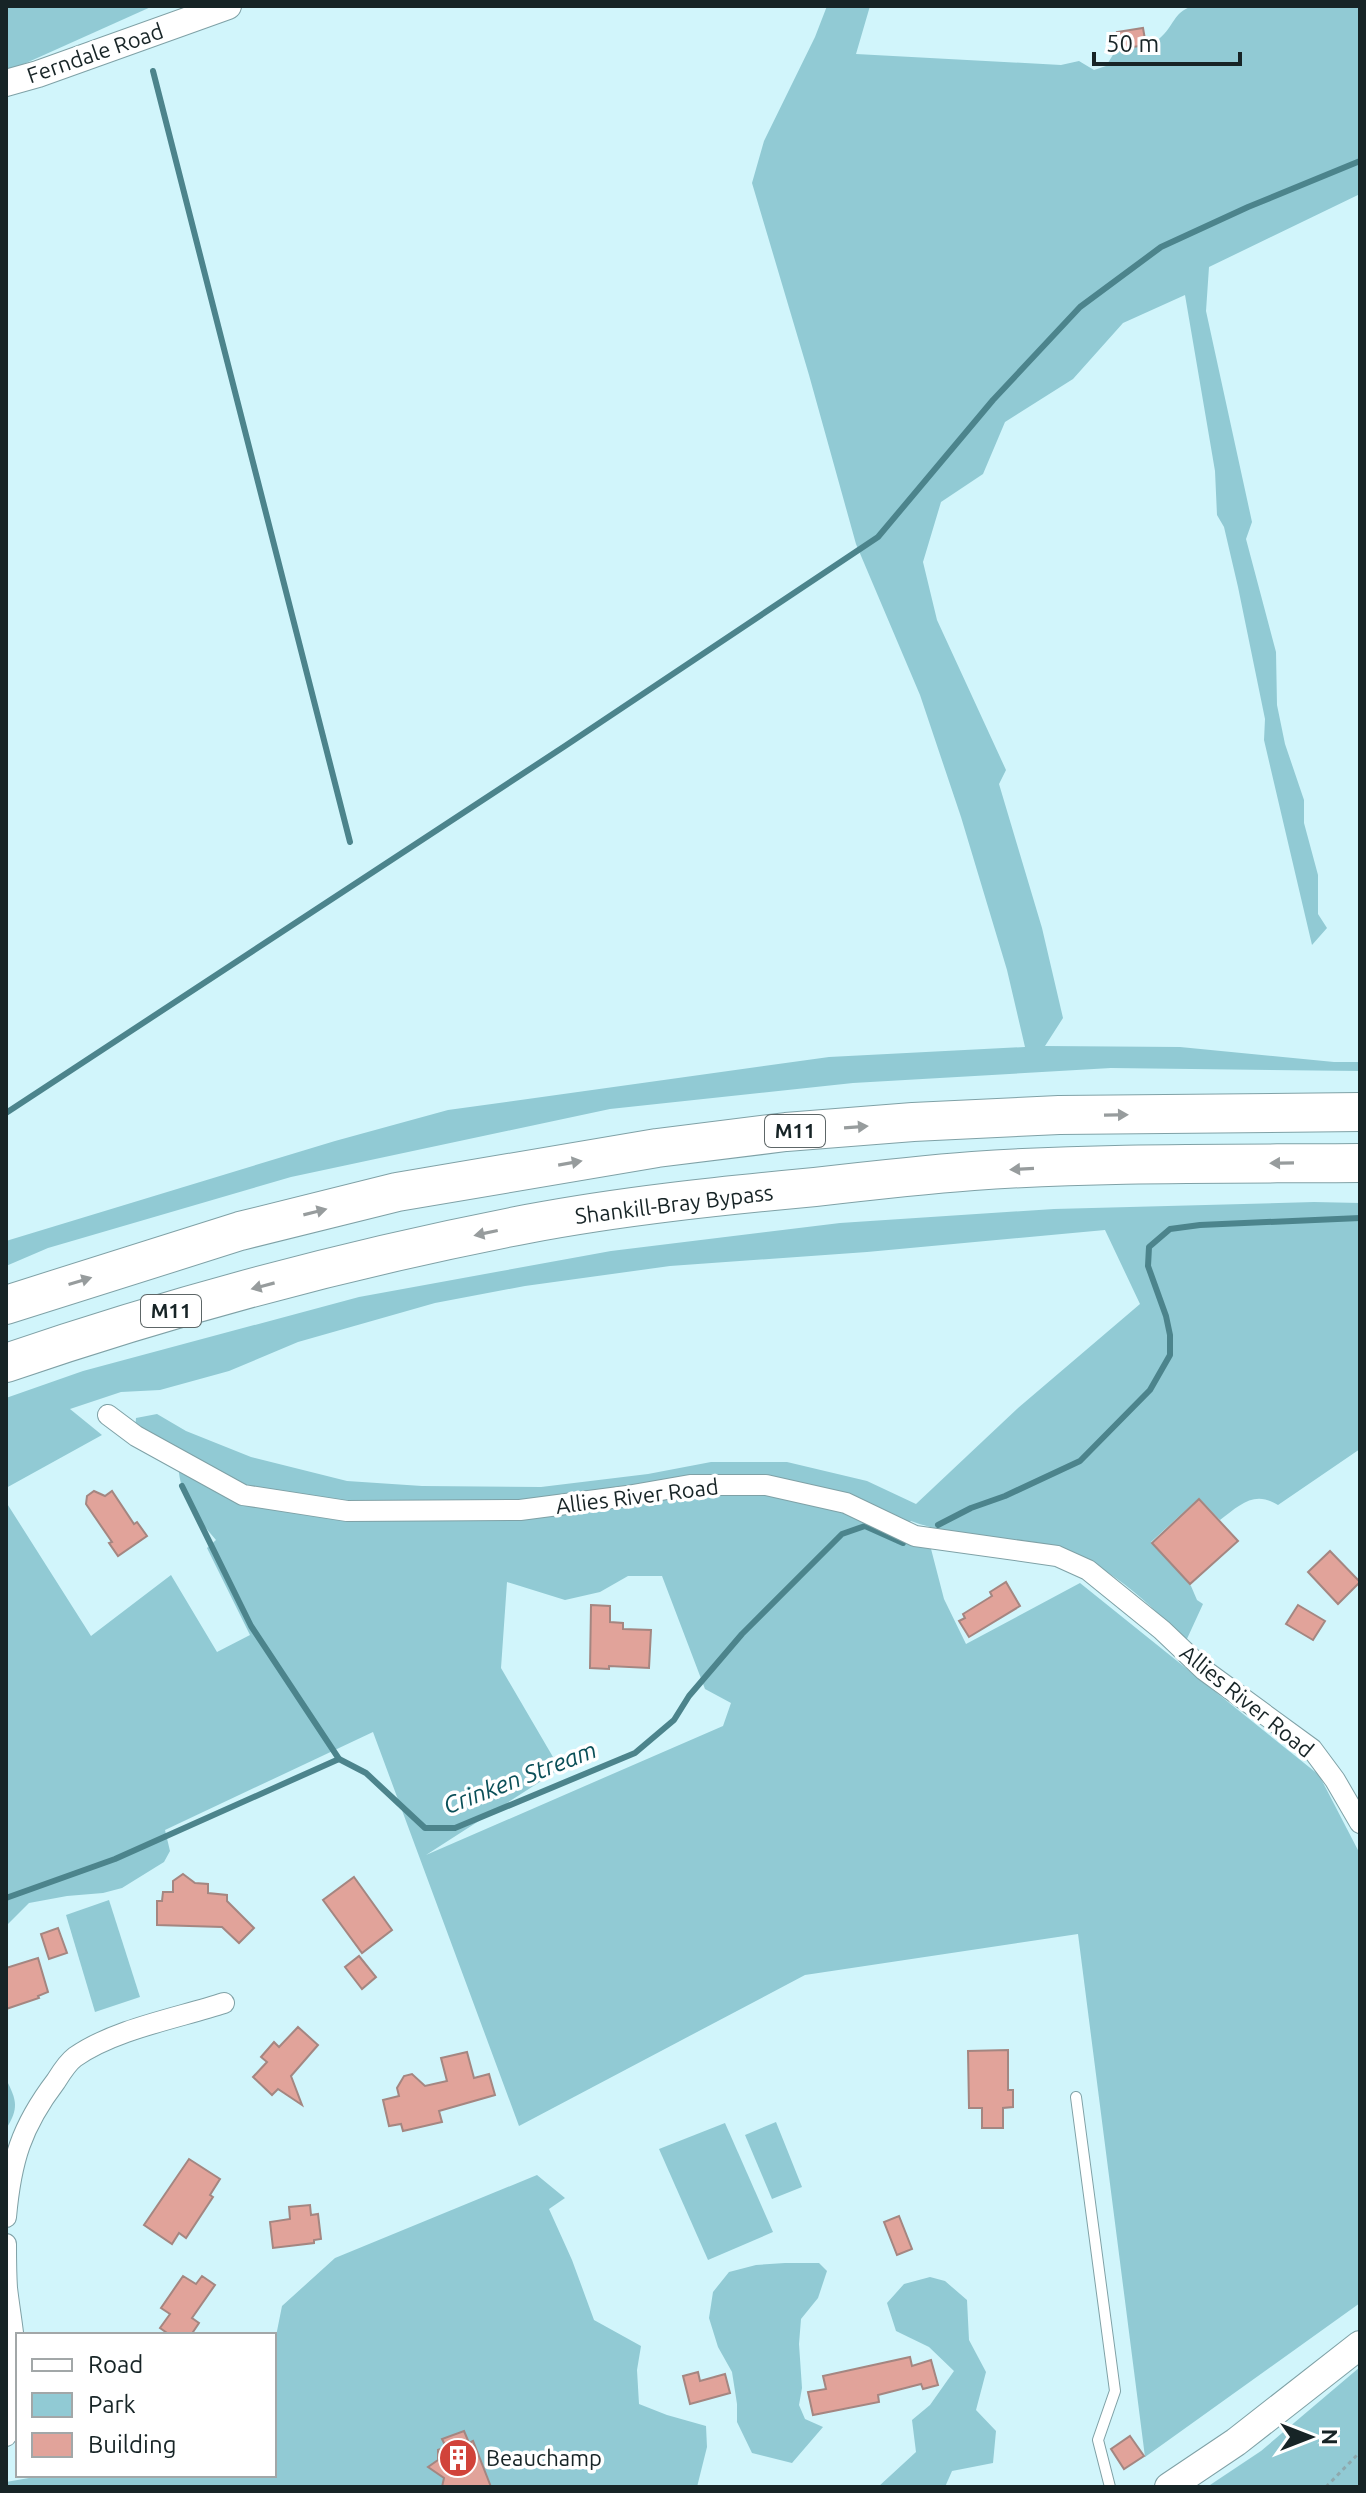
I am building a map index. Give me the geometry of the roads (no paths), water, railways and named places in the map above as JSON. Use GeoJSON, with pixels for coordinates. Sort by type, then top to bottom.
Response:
{"type":"FeatureCollection","features":[{"type":"Feature","properties":{"kind":"highway","name":"M11"},"geometry":{"type":"LineString","coordinates":[[6,1305],[240,1231],[397,1192],[657,1148],[786,1132],[1059,1115],[1360,1112]]}},
{"type":"Feature","properties":{"kind":"highway","name":"Shankill-Bray Bypass"},"geometry":{"type":"LineString","coordinates":[[6,1363],[115,1326],[338,1266],[460,1238],[603,1212],[746,1193],[971,1171],[1075,1166],[1360,1163]]}},
{"type":"Feature","properties":{"kind":"main road"},"geometry":{"type":"LineString","coordinates":[[1169,2487],[1236,2442],[1360,2345]]}},
{"type":"Feature","properties":{"kind":"street","name":"Ferndale Road"},"geometry":{"type":"LineString","coordinates":[[6,83],[228,6]]}},
{"type":"Feature","properties":{"kind":"street","name":"Allies River Road"},"geometry":{"type":"LineString","coordinates":[[108,1415],[136,1436],[243,1495],[317,1507],[347,1511],[520,1510],[690,1485],[766,1485],[846,1503],[915,1536],[1057,1556],[1088,1570],[1162,1630],[1204,1670],[1312,1749],[1335,1780],[1360,1823]]}},
{"type":"Feature","properties":{"kind":"street"},"geometry":{"type":"LineString","coordinates":[[6,2217],[10,2175],[25,2130],[73,2058],[122,2033],[224,2003]]}},
{"type":"Feature","properties":{"kind":"street"},"geometry":{"type":"LineString","coordinates":[[6,2244],[16,2374]]}},
{"type":"Feature","properties":{"kind":"street"},"geometry":{"type":"LineString","coordinates":[[6,2436],[14,2421],[16,2396]]}},
{"type":"Feature","properties":{"kind":"lane"},"geometry":{"type":"LineString","coordinates":[[1076,2097],[1115,2391],[1098,2440],[1110,2487]]}},
{"type":"Feature","properties":{"kind":"waterway"},"geometry":{"type":"LineString","coordinates":[[153,71],[350,842]]}},
{"type":"Feature","properties":{"kind":"waterway"},"geometry":{"type":"LineString","coordinates":[[6,1113],[878,537],[993,400],[1080,307],[1161,247],[1360,161]]}},
{"type":"Feature","properties":{"kind":"waterway","name":"Crinken Stream"},"geometry":{"type":"LineString","coordinates":[[938,1525],[1080,1461],[1150,1390],[1170,1355],[1170,1335],[1148,1266],[1149,1247],[1170,1229],[1360,1218]]}},
{"type":"Feature","properties":{"kind":"waterway"},"geometry":{"type":"LineString","coordinates":[[182,1486],[251,1626],[339,1759]]}},
{"type":"Feature","properties":{"kind":"waterway","name":"Crinken Stream"},"geometry":{"type":"LineString","coordinates":[[6,1898],[115,1859],[339,1759],[366,1773],[425,1828],[455,1828],[635,1753],[674,1720],[689,1696],[742,1634],[842,1534],[865,1526],[903,1543]]}},
{"type":"Feature","properties":{"kind":"place","name":"Beauchamp"},"geometry":{"type":"Point","coordinates":[458,2458]}}]}
